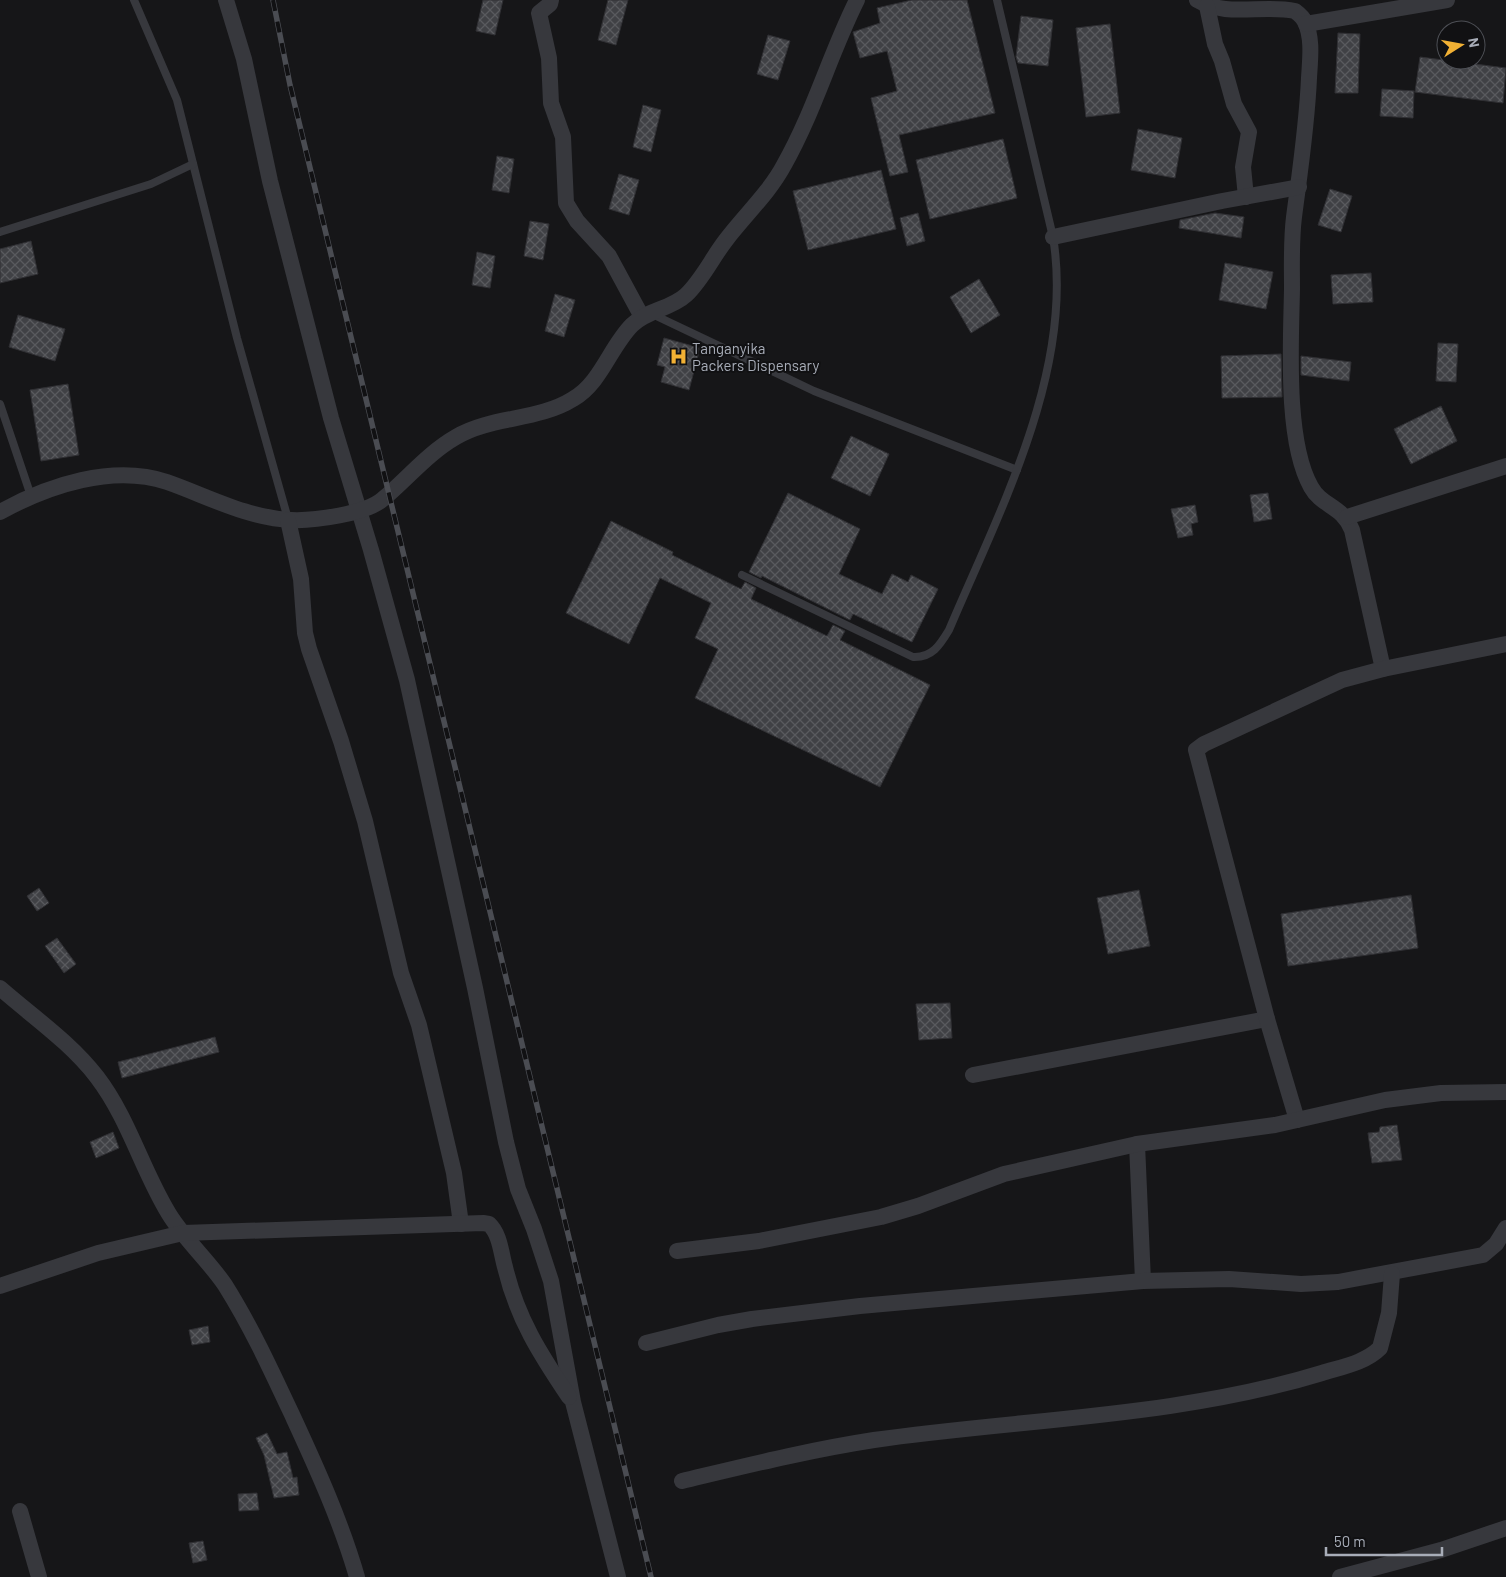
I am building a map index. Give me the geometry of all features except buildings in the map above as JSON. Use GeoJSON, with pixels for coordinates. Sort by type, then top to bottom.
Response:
{"type":"FeatureCollection","features":[{"type":"Feature","properties":{"kind":"street"},"geometry":{"type":"LineString","coordinates":[[226,0],[244,59],[285,243],[333,426],[372,550],[414,711],[475,988],[506,1142],[518,1189],[534,1229],[550,1281],[573,1402],[618,1577]]}},
{"type":"Feature","properties":{"kind":"street"},"geometry":{"type":"LineString","coordinates":[[551,0],[550,4],[540,13],[549,58],[551,103],[563,137],[566,203],[577,221],[609,256],[646,315]]}},
{"type":"Feature","properties":{"kind":"street"},"geometry":{"type":"LineString","coordinates":[[0,512],[31,496],[118,474],[141,475],[167,482],[237,509],[288,520],[305,520],[358,510],[384,498],[434,453],[459,434],[550,410],[571,401],[582,394],[592,382],[615,344],[646,315],[687,294],[724,242],[777,177],[814,104],[846,22],[857,0]]}},
{"type":"Feature","properties":{"kind":"street"},"geometry":{"type":"LineString","coordinates":[[1306,24],[1447,0]]}},
{"type":"Feature","properties":{"kind":"street"},"geometry":{"type":"LineString","coordinates":[[1202,3],[1225,69],[1234,104],[1249,132],[1243,167],[1246,196]]}},
{"type":"Feature","properties":{"kind":"street"},"geometry":{"type":"LineString","coordinates":[[1202,3],[1229,10],[1290,10],[1301,15],[1306,24],[1310,52],[1299,187],[1292,239],[1291,366],[1296,439],[1303,468],[1311,488],[1322,500],[1347,517],[1360,562],[1383,669]]}},
{"type":"Feature","properties":{"kind":"street"},"geometry":{"type":"LineString","coordinates":[[1054,237],[1246,196],[1299,187]]}},
{"type":"Feature","properties":{"kind":"street"},"geometry":{"type":"LineString","coordinates":[[1347,517],[1506,466]]}},
{"type":"Feature","properties":{"kind":"street"},"geometry":{"type":"LineString","coordinates":[[288,520],[301,579],[305,633],[365,821],[401,973],[419,1024],[454,1173],[461,1224]]}},
{"type":"Feature","properties":{"kind":"street"},"geometry":{"type":"LineString","coordinates":[[1298,1120],[1267,1019],[1196,750],[1204,744],[1342,680],[1383,669],[1506,644]]}},
{"type":"Feature","properties":{"kind":"street"},"geometry":{"type":"LineString","coordinates":[[0,988],[49,1028],[97,1078],[127,1125],[160,1198],[183,1233],[224,1284],[258,1342],[328,1494],[346,1540],[357,1577]]}},
{"type":"Feature","properties":{"kind":"street"},"geometry":{"type":"LineString","coordinates":[[973,1075],[1267,1019]]}},
{"type":"Feature","properties":{"kind":"street"},"geometry":{"type":"LineString","coordinates":[[676,1251],[759,1241],[881,1217],[918,1206],[1004,1174],[1137,1144],[1298,1120],[1352,1106],[1422,1094],[1506,1092]]}},
{"type":"Feature","properties":{"kind":"street"},"geometry":{"type":"LineString","coordinates":[[1137,1144],[1143,1281]]}},
{"type":"Feature","properties":{"kind":"street"},"geometry":{"type":"LineString","coordinates":[[0,1286],[98,1253],[183,1233],[483,1223],[494,1228],[521,1318],[530,1337],[573,1402]]}},
{"type":"Feature","properties":{"kind":"street"},"geometry":{"type":"LineString","coordinates":[[646,1344],[752,1319],[860,1306],[1143,1281],[1229,1279],[1300,1284],[1338,1282],[1392,1274],[1483,1255],[1496,1244],[1506,1228]]}},
{"type":"Feature","properties":{"kind":"street"},"geometry":{"type":"LineString","coordinates":[[682,1481],[794,1454],[873,1440],[1202,1401],[1290,1383],[1364,1359],[1380,1348],[1389,1312],[1392,1274]]}},
{"type":"Feature","properties":{"kind":"street"},"geometry":{"type":"LineString","coordinates":[[20,1511],[39,1577]]}},
{"type":"Feature","properties":{"kind":"street"},"geometry":{"type":"LineString","coordinates":[[1340,1577],[1441,1550],[1506,1528]]}},
{"type":"Feature","properties":{"kind":"lane"},"geometry":{"type":"LineString","coordinates":[[134,0],[177,100],[237,338],[288,520]]}},
{"type":"Feature","properties":{"kind":"lane"},"geometry":{"type":"LineString","coordinates":[[742,575],[913,657],[925,656],[940,646],[948,630],[1017,470],[1028,440],[1042,392],[1051,342],[1056,288],[1054,237],[997,0]]}},
{"type":"Feature","properties":{"kind":"lane"},"geometry":{"type":"LineString","coordinates":[[0,232],[151,184],[193,164]]}},
{"type":"Feature","properties":{"kind":"lane"},"geometry":{"type":"LineString","coordinates":[[646,315],[814,391],[1017,470]]}},
{"type":"Feature","properties":{"kind":"lane"},"geometry":{"type":"LineString","coordinates":[[0,404],[31,496]]}},
{"type":"Feature","properties":{"kind":"railway"},"geometry":{"type":"LineString","coordinates":[[273,0],[290,85],[651,1577]]}},
{"type":"Feature","properties":{"kind":"place","name":"Tanganyika Packers Dispensary"},"geometry":{"type":"Point","coordinates":[678,357]}}]}
